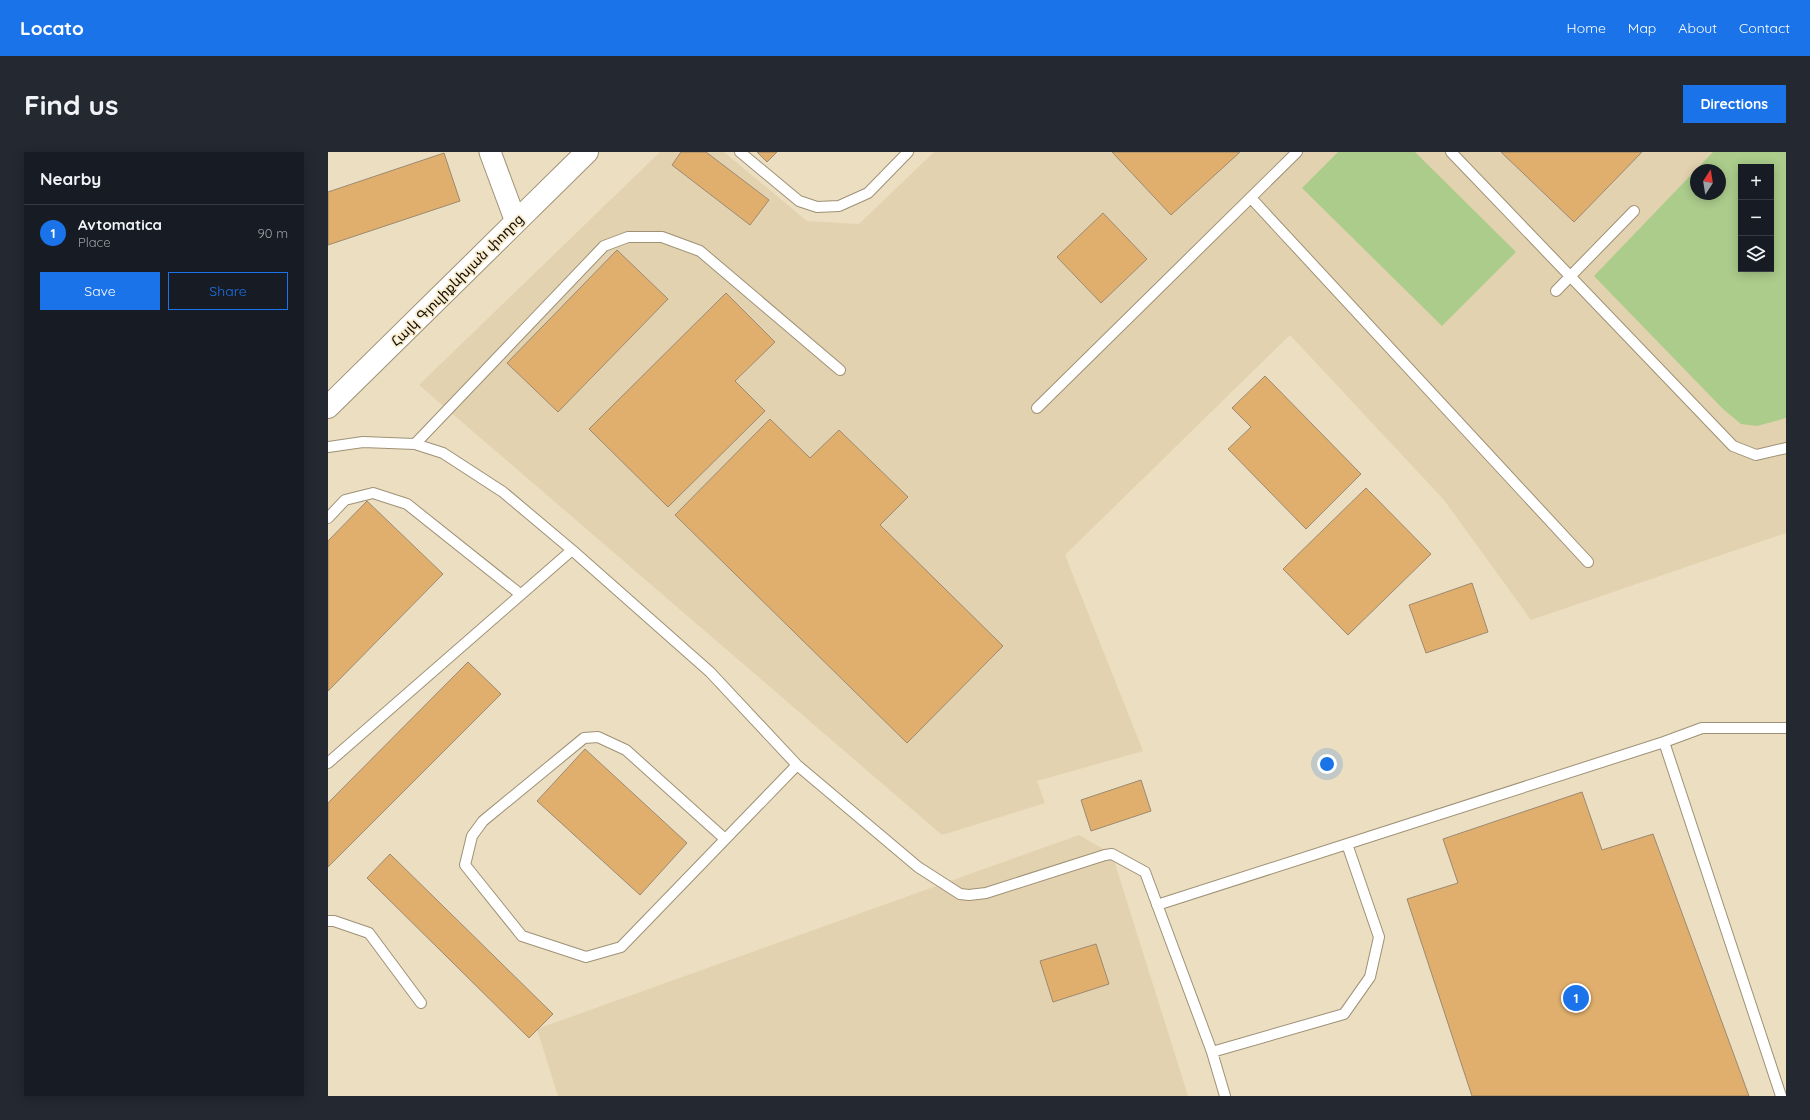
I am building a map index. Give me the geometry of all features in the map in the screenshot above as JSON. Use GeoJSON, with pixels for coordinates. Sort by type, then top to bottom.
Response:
{"type":"FeatureCollection","features":[{"type":"Feature","properties":{"kind":"street"},"geometry":{"type":"LineString","coordinates":[[490,152],[516,222]]}},
{"type":"Feature","properties":{"kind":"street","name":"Հայկ Գյուլիքևխյան փողոց"},"geometry":{"type":"LineString","coordinates":[[328,407],[587,152]]}},
{"type":"Feature","properties":{"kind":"lane"},"geometry":{"type":"LineString","coordinates":[[740,152],[799,202],[817,207],[839,206],[868,193],[908,152]]}},
{"type":"Feature","properties":{"kind":"lane"},"geometry":{"type":"LineString","coordinates":[[1037,408],[1297,152]]}},
{"type":"Feature","properties":{"kind":"lane"},"geometry":{"type":"LineString","coordinates":[[1451,152],[1733,446],[1756,455],[1786,448]]}},
{"type":"Feature","properties":{"kind":"lane"},"geometry":{"type":"LineString","coordinates":[[1251,198],[1588,562]]}},
{"type":"Feature","properties":{"kind":"lane"},"geometry":{"type":"LineString","coordinates":[[1556,292],[1634,211]]}},
{"type":"Feature","properties":{"kind":"lane"},"geometry":{"type":"LineString","coordinates":[[415,444],[604,246],[628,237],[662,237],[700,251],[840,370]]}},
{"type":"Feature","properties":{"kind":"lane"},"geometry":{"type":"LineString","coordinates":[[328,447],[363,442],[415,444],[443,453],[503,492],[572,550],[710,672],[797,765],[918,867],[960,894],[969,895],[986,893],[1112,854],[1145,872],[1212,1052],[1225,1096]]}},
{"type":"Feature","properties":{"kind":"lane"},"geometry":{"type":"LineString","coordinates":[[328,518],[345,500],[373,493],[407,504],[520,594]]}},
{"type":"Feature","properties":{"kind":"lane"},"geometry":{"type":"LineString","coordinates":[[328,763],[572,550]]}},
{"type":"Feature","properties":{"kind":"lane"},"geometry":{"type":"LineString","coordinates":[[1158,905],[1664,742],[1702,728],[1786,728]]}},
{"type":"Feature","properties":{"kind":"lane"},"geometry":{"type":"LineString","coordinates":[[725,839],[626,750],[598,737],[584,738],[483,821],[472,836],[465,865],[522,936],[586,957],[621,947],[797,765]]}},
{"type":"Feature","properties":{"kind":"lane"},"geometry":{"type":"LineString","coordinates":[[1664,742],[1781,1096]]}},
{"type":"Feature","properties":{"kind":"lane"},"geometry":{"type":"LineString","coordinates":[[1212,1052],[1344,1014],[1370,977],[1379,937],[1347,844]]}},
{"type":"Feature","properties":{"kind":"lane"},"geometry":{"type":"LineString","coordinates":[[328,921],[334,921],[369,933],[421,1003]]}},
{"type":"Feature","properties":{"kind":"shaded area"},"geometry":{"type":"Polygon","coordinates":[[[660,152],[724,152],[807,221],[859,224],[934,152],[1786,152],[1786,533],[1531,620],[1444,500],[1290,335],[1065,555],[1143,751],[1037,781],[1045,803],[942,835],[419,385],[660,152]]]}},
{"type":"Feature","properties":{"kind":"shaded area"},"geometry":{"type":"Polygon","coordinates":[[[1079,835],[1112,854],[1188,1096],[558,1096],[537,1029],[1079,835]]]}},
{"type":"Feature","properties":{"kind":"green space"},"geometry":{"type":"Polygon","coordinates":[[[1338,152],[1415,152],[1516,252],[1442,326],[1302,188],[1338,152]]]}},
{"type":"Feature","properties":{"kind":"green space"},"geometry":{"type":"Polygon","coordinates":[[[1713,152],[1786,152],[1786,418],[1757,426],[1741,424],[1723,409],[1594,276],[1690,176],[1690,200],[1726,200],[1726,164],[1701,164],[1713,152]]]}},
{"type":"Feature","properties":{"kind":"building"},"geometry":{"type":"Polygon","coordinates":[[[681,152],[706,152],[769,200],[750,225],[672,165],[681,152]]]}},
{"type":"Feature","properties":{"kind":"building"},"geometry":{"type":"Polygon","coordinates":[[[757,152],[777,152],[767,162],[757,152]]]}},
{"type":"Feature","properties":{"kind":"building"},"geometry":{"type":"Polygon","coordinates":[[[1112,152],[1240,152],[1171,215],[1112,152]]]}},
{"type":"Feature","properties":{"kind":"building"},"geometry":{"type":"Polygon","coordinates":[[[1501,152],[1642,152],[1574,222],[1501,152]]]}},
{"type":"Feature","properties":{"kind":"building"},"geometry":{"type":"Polygon","coordinates":[[[444,153],[460,201],[328,245],[328,192],[444,153]]]}},
{"type":"Feature","properties":{"kind":"building"},"geometry":{"type":"Polygon","coordinates":[[[1103,213],[1147,259],[1101,303],[1057,257],[1103,213]]]}},
{"type":"Feature","properties":{"kind":"building"},"geometry":{"type":"Polygon","coordinates":[[[617,250],[668,299],[558,412],[507,363],[617,250]]]}},
{"type":"Feature","properties":{"kind":"building"},"geometry":{"type":"Polygon","coordinates":[[[726,293],[775,342],[735,381],[765,411],[668,507],[589,429],[726,293]]]}},
{"type":"Feature","properties":{"kind":"building"},"geometry":{"type":"Polygon","coordinates":[[[1265,376],[1361,474],[1306,529],[1228,449],[1251,427],[1232,408],[1265,376]]]}},
{"type":"Feature","properties":{"kind":"building"},"geometry":{"type":"Polygon","coordinates":[[[770,419],[810,458],[839,430],[908,497],[880,525],[1003,646],[907,743],[675,515],[770,419]]]}},
{"type":"Feature","properties":{"kind":"building"},"geometry":{"type":"Polygon","coordinates":[[[1366,488],[1431,554],[1348,635],[1283,569],[1366,488]]]}},
{"type":"Feature","properties":{"kind":"building"},"geometry":{"type":"Polygon","coordinates":[[[367,501],[443,574],[328,691],[328,541],[367,501]]]}},
{"type":"Feature","properties":{"kind":"building"},"geometry":{"type":"Polygon","coordinates":[[[1472,583],[1488,632],[1426,653],[1409,605],[1472,583]]]}},
{"type":"Feature","properties":{"kind":"building"},"geometry":{"type":"Polygon","coordinates":[[[468,662],[501,694],[328,867],[328,803],[468,662]]]}},
{"type":"Feature","properties":{"kind":"building"},"geometry":{"type":"Polygon","coordinates":[[[585,749],[687,843],[640,895],[537,801],[585,749]]]}},
{"type":"Feature","properties":{"kind":"building"},"geometry":{"type":"Polygon","coordinates":[[[1141,780],[1151,811],[1091,831],[1081,800],[1141,780]]]}},
{"type":"Feature","properties":{"kind":"building"},"geometry":{"type":"Polygon","coordinates":[[[1582,792],[1602,850],[1653,834],[1749,1096],[1472,1096],[1407,899],[1458,883],[1443,839],[1582,792]]]}},
{"type":"Feature","properties":{"kind":"building"},"geometry":{"type":"Polygon","coordinates":[[[390,854],[553,1014],[529,1038],[367,878],[390,854]]]}},
{"type":"Feature","properties":{"kind":"building"},"geometry":{"type":"Polygon","coordinates":[[[1096,944],[1109,984],[1053,1002],[1040,961],[1096,944]]]}},
{"type":"Feature","properties":{"kind":"place","name":"Avtomatica"},"geometry":{"type":"Point","coordinates":[1576,998]}}]}
